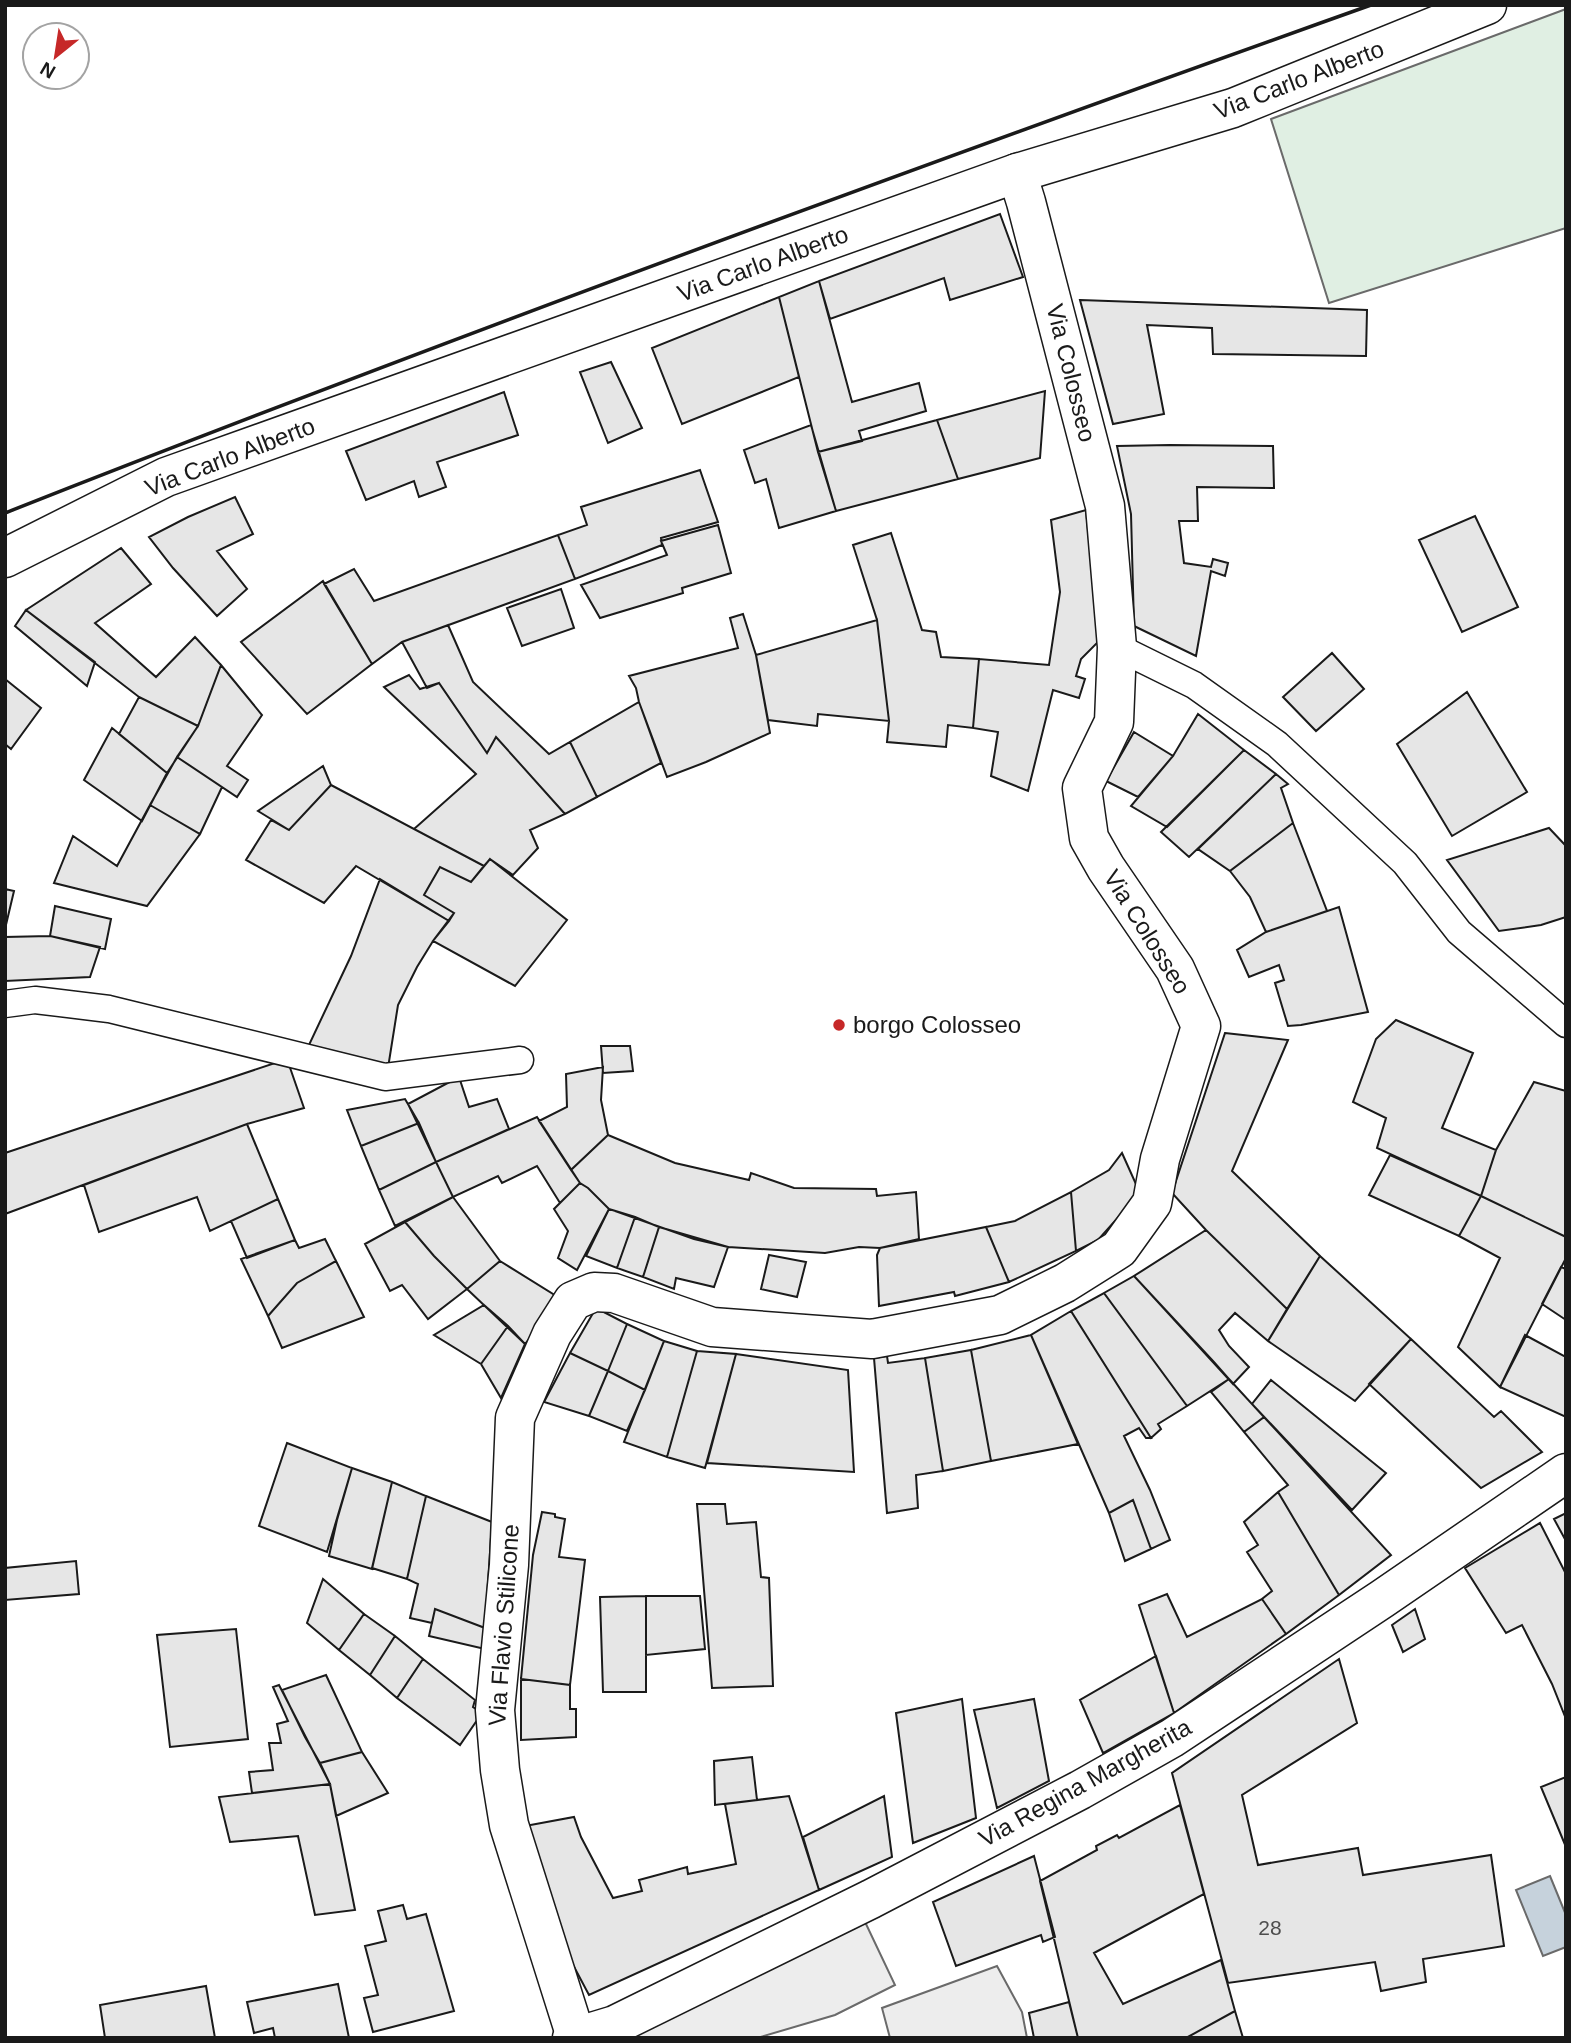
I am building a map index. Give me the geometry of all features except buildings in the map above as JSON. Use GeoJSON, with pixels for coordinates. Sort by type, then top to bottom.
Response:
{"type":"FeatureCollection","features":[{"type":"Feature","properties":{"kind":"street","name":"Via Carlo Alberto"},"geometry":{"type":"LineString","coordinates":[[5,558],[166,477],[1017,173],[1233,108],[1487,5]]}},
{"type":"Feature","properties":{"kind":"street","name":"Via Colosseo"},"geometry":{"type":"LineString","coordinates":[[573,1301],[594,1292],[614,1293],[712,1327],[872,1339],[1000,1315],[1065,1283],[1119,1249],[1152,1203],[1160,1159],[1201,1026],[1175,969],[1089,838],[1082,788],[1114,722],[1117,647],[1105,506],[1017,173]]}},
{"type":"Feature","properties":{"kind":"street","name":"Via Carlo Alberto"},"geometry":{"type":"LineString","coordinates":[[5,573],[45,538]]}},
{"type":"Feature","properties":{"kind":"street","name":"Via Flavio Stilicone"},"geometry":{"type":"LineString","coordinates":[[573,1301],[552,1334],[515,1418],[509,1565],[495,1710],[500,1770],[509,1825],[574,2037]]}},
{"type":"Feature","properties":{"kind":"street","name":"Via Regina Margherita"},"geometry":{"type":"LineString","coordinates":[[574,2037],[615,2025],[871,1899],[1080,1790],[1172,1738],[1566,1473]]}},
{"type":"Feature","properties":{"kind":"lane"},"geometry":{"type":"LineString","coordinates":[[1117,647],[1194,685],[1277,744],[1405,863],[1459,932],[1566,1024]]}},
{"type":"Feature","properties":{"kind":"lane"},"geometry":{"type":"LineString","coordinates":[[5,1004],[35,1000],[108,1009],[385,1077],[520,1060]]}},
{"type":"Feature","properties":{"kind":"green space"},"geometry":{"type":"Polygon","coordinates":[[[1566,9],[1566,228],[1329,303],[1271,119],[1566,9]]]}},
{"type":"Feature","properties":{"kind":"shaded area"},"geometry":{"type":"Polygon","coordinates":[[[1550,1876],[1566,1915],[1566,1947],[1543,1956],[1516,1890],[1550,1876]]]}},
{"type":"Feature","properties":{"kind":"shaded area"},"geometry":{"type":"Polygon","coordinates":[[[857,1905],[895,1985],[835,2015],[757,2038],[621,2038],[857,1905]]]}},
{"type":"Feature","properties":{"kind":"shaded area"},"geometry":{"type":"Polygon","coordinates":[[[997,1966],[1022,2012],[1027,2038],[890,2038],[882,2008],[997,1966]]]}},
{"type":"Feature","properties":{"kind":"wall"},"geometry":{"type":"LineString","coordinates":[[5,513],[686,253],[1371,5]]}},
{"type":"Feature","properties":{"kind":"place","name":"borgo Colosseo"},"geometry":{"type":"Point","coordinates":[839,1025]}}]}
